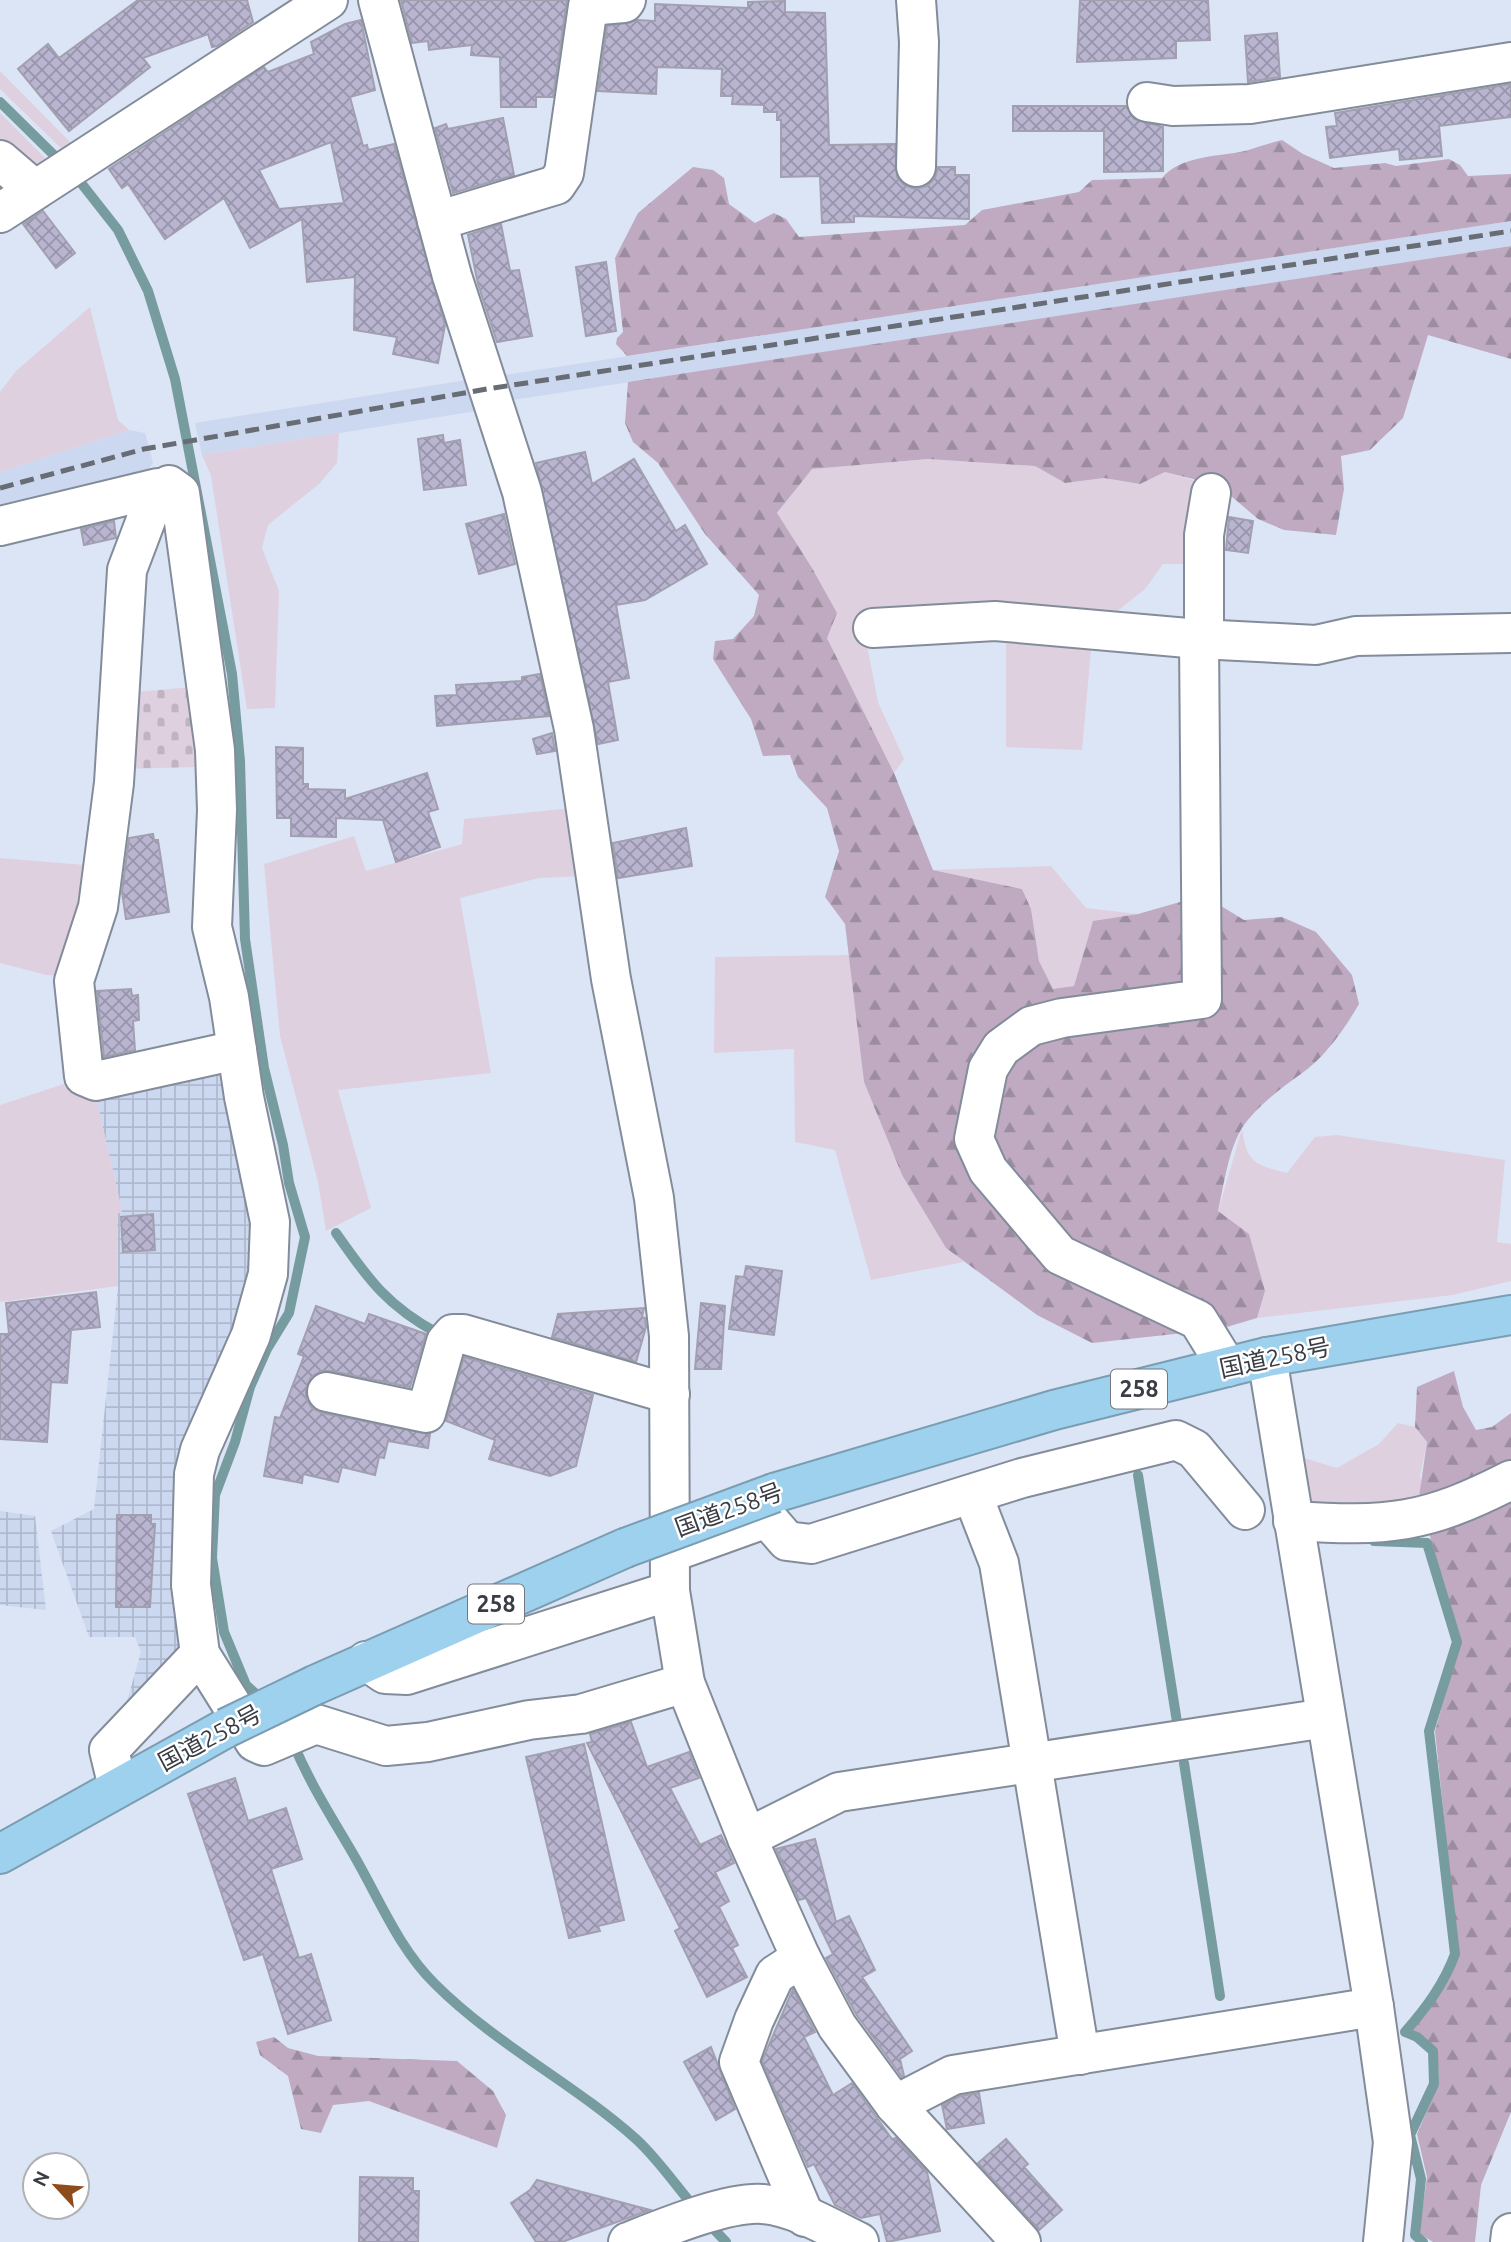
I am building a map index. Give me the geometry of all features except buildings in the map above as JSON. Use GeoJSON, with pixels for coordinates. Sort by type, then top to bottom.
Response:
{"type":"FeatureCollection","features":[{"type":"Feature","properties":{"kind":"highway","name":"国道258号"},"geometry":{"type":"LineString","coordinates":[[0,1854],[226,1728],[366,1661],[625,1548],[774,1493],[1054,1410],[1267,1357],[1511,1315]]}},
{"type":"Feature","properties":{"kind":"street"},"geometry":{"type":"LineString","coordinates":[[0,213],[328,0]]}},
{"type":"Feature","properties":{"kind":"street"},"geometry":{"type":"LineString","coordinates":[[378,0],[438,221],[522,492],[574,729],[611,979],[654,1198],[669,1336],[670,1591],[684,1683],[747,1838],[801,1958],[837,2026],[895,2105],[1021,2242]]}},
{"type":"Feature","properties":{"kind":"street"},"geometry":{"type":"LineString","coordinates":[[438,221],[556,185],[564,173],[588,6],[624,3],[626,0]]}},
{"type":"Feature","properties":{"kind":"street"},"geometry":{"type":"LineString","coordinates":[[916,0],[919,42],[916,167]]}},
{"type":"Feature","properties":{"kind":"street"},"geometry":{"type":"LineString","coordinates":[[1147,102],[1173,106],[1250,104],[1511,62]]}},
{"type":"Feature","properties":{"kind":"street"},"geometry":{"type":"LineString","coordinates":[[0,160],[42,186]]}},
{"type":"Feature","properties":{"kind":"street"},"geometry":{"type":"LineString","coordinates":[[169,485],[180,493],[215,750],[217,810],[211,910],[229,997],[244,1097],[266,1190],[270,1250],[268,1274],[251,1335],[200,1450],[194,1474],[191,1586],[200,1654],[254,1742],[264,1746],[316,1724],[386,1746],[428,1742],[529,1720],[581,1714],[684,1683]]}},
{"type":"Feature","properties":{"kind":"street"},"geometry":{"type":"LineString","coordinates":[[0,526],[158,488],[127,570],[114,783],[98,907],[74,981],[85,1076],[96,1080],[237,1050]]}},
{"type":"Feature","properties":{"kind":"street"},"geometry":{"type":"LineString","coordinates":[[1211,493],[1204,535],[1201,639],[1202,999],[1062,1017],[1031,1026],[1001,1048],[989,1069],[974,1139],[988,1170],[1060,1255],[1198,1320],[1227,1367]]}},
{"type":"Feature","properties":{"kind":"street"},"geometry":{"type":"LineString","coordinates":[[873,628],[995,621],[1201,639],[1316,645],[1356,636],[1511,634]]}},
{"type":"Feature","properties":{"kind":"street"},"geometry":{"type":"LineString","coordinates":[[327,1392],[426,1413],[446,1342],[453,1334],[463,1334],[670,1394]]}},
{"type":"Feature","properties":{"kind":"street"},"geometry":{"type":"LineString","coordinates":[[1267,1357],[1374,2007],[1393,2143],[1383,2242]]}},
{"type":"Feature","properties":{"kind":"street"},"geometry":{"type":"LineString","coordinates":[[670,1553],[767,1518],[787,1541],[798,1545],[811,1544],[973,1496],[1022,1478],[1175,1440],[1194,1449],[1245,1510]]}},
{"type":"Feature","properties":{"kind":"street"},"geometry":{"type":"LineString","coordinates":[[1293,1521],[1367,1526],[1408,1521],[1474,1500],[1511,1480]]}},
{"type":"Feature","properties":{"kind":"street"},"geometry":{"type":"LineString","coordinates":[[973,1496],[999,1563],[1080,2055]]}},
{"type":"Feature","properties":{"kind":"street"},"geometry":{"type":"LineString","coordinates":[[366,1661],[385,1674],[407,1675],[670,1591]]}},
{"type":"Feature","properties":{"kind":"street"},"geometry":{"type":"LineString","coordinates":[[118,1787],[109,1751],[200,1654]]}},
{"type":"Feature","properties":{"kind":"street"},"geometry":{"type":"LineString","coordinates":[[747,1838],[839,1792],[1326,1718]]}},
{"type":"Feature","properties":{"kind":"street"},"geometry":{"type":"LineString","coordinates":[[801,1958],[775,1975],[754,2020],[739,2062],[805,2217]]}},
{"type":"Feature","properties":{"kind":"street"},"geometry":{"type":"LineString","coordinates":[[895,2105],[953,2075],[1374,2007]]}},
{"type":"Feature","properties":{"kind":"street"},"geometry":{"type":"LineString","coordinates":[[628,2242],[671,2231],[722,2210],[763,2204],[805,2217],[859,2242]]}},
{"type":"Feature","properties":{"kind":"street"},"geometry":{"type":"LineString","coordinates":[[1510,2242],[1511,2233]]}},
{"type":"Feature","properties":{"kind":"shaded area"},"geometry":{"type":"Polygon","coordinates":[[[1511,221],[1511,246],[500,402],[491,377],[1511,221]]]}},
{"type":"Feature","properties":{"kind":"shaded area"},"geometry":{"type":"Polygon","coordinates":[[[473,379],[483,410],[202,455],[195,423],[473,379]]]}},
{"type":"Feature","properties":{"kind":"shaded area"},"geometry":{"type":"Polygon","coordinates":[[[129,430],[145,433],[153,463],[145,474],[0,513],[0,472],[129,430]]]}},
{"type":"Feature","properties":{"kind":"shaded area"},"geometry":{"type":"Polygon","coordinates":[[[229,1060],[263,1246],[193,1446],[189,1634],[139,1705],[127,1701],[141,1652],[135,1637],[89,1637],[51,1531],[94,1509],[118,1286],[117,1214],[122,1211],[97,1102],[101,1092],[229,1060]]]}},
{"type":"Feature","properties":{"kind":"shaded area"},"geometry":{"type":"Polygon","coordinates":[[[0,1511],[35,1516],[46,1610],[0,1605],[0,1511]]]}},
{"type":"Feature","properties":{"kind":"green space"},"geometry":{"type":"Polygon","coordinates":[[[0,71],[74,146],[64,151],[0,89],[0,71]]]}},
{"type":"Feature","properties":{"kind":"green space"},"geometry":{"type":"Polygon","coordinates":[[[0,113],[50,163],[36,169],[0,141],[0,113]]]}},
{"type":"Feature","properties":{"kind":"green space"},"geometry":{"type":"Polygon","coordinates":[[[1282,140],[1303,154],[1334,168],[1385,163],[1396,166],[1449,159],[1460,165],[1468,176],[1511,174],[1511,221],[627,356],[616,344],[617,338],[623,332],[615,258],[638,213],[693,167],[713,170],[724,178],[729,204],[755,223],[774,213],[786,219],[799,237],[965,225],[982,210],[1079,192],[1092,180],[1162,178],[1170,170],[1189,161],[1245,151],[1282,140]]]}},
{"type":"Feature","properties":{"kind":"green space"},"geometry":{"type":"Polygon","coordinates":[[[1511,246],[1511,359],[1428,335],[1403,418],[1370,450],[1341,456],[1344,489],[1336,535],[1284,530],[1258,519],[1231,496],[1193,479],[1165,472],[1140,484],[1104,478],[1065,483],[1035,466],[928,459],[812,469],[777,513],[837,613],[827,638],[894,773],[933,870],[1022,889],[1031,909],[1039,961],[1053,989],[1074,986],[1093,921],[1138,914],[1187,900],[1213,901],[1244,920],[1282,917],[1316,932],[1352,975],[1359,1004],[1347,1024],[1318,1060],[1254,1113],[1237,1137],[1230,1158],[1218,1211],[1249,1234],[1265,1291],[1257,1318],[1220,1329],[1092,1343],[1037,1315],[946,1248],[902,1175],[864,1082],[845,924],[825,897],[839,851],[827,808],[798,777],[790,755],[763,756],[751,719],[713,659],[715,641],[733,639],[754,616],[759,595],[705,534],[658,463],[633,442],[625,423],[628,382],[1511,246]]]}},
{"type":"Feature","properties":{"kind":"green space"},"geometry":{"type":"Polygon","coordinates":[[[90,307],[118,420],[129,430],[0,472],[0,392],[16,371],[90,307]]]}},
{"type":"Feature","properties":{"kind":"green space"},"geometry":{"type":"Polygon","coordinates":[[[339,433],[337,463],[319,484],[268,525],[262,548],[279,591],[275,708],[247,709],[211,476],[202,455],[339,433]]]}},
{"type":"Feature","properties":{"kind":"green space"},"geometry":{"type":"Polygon","coordinates":[[[928,459],[1035,466],[1065,483],[1104,478],[1140,484],[1165,472],[1203,483],[1192,564],[1163,564],[1145,589],[1105,621],[866,640],[878,702],[904,759],[894,773],[827,638],[777,514],[811,469],[928,459]]]}},
{"type":"Feature","properties":{"kind":"green space"},"geometry":{"type":"Polygon","coordinates":[[[1006,632],[1092,639],[1082,750],[1006,747],[1006,632]]]}},
{"type":"Feature","properties":{"kind":"green space"},"geometry":{"type":"Polygon","coordinates":[[[192,687],[197,767],[122,769],[126,693],[192,687]]]}},
{"type":"Feature","properties":{"kind":"green space"},"geometry":{"type":"Polygon","coordinates":[[[572,808],[583,876],[539,878],[460,898],[491,1073],[338,1090],[371,1208],[326,1231],[318,1182],[280,1036],[264,864],[354,836],[366,871],[462,844],[464,819],[572,808]]]}},
{"type":"Feature","properties":{"kind":"green space"},"geometry":{"type":"Polygon","coordinates":[[[0,858],[97,866],[67,976],[46,975],[0,963],[0,858]]]}},
{"type":"Feature","properties":{"kind":"green space"},"geometry":{"type":"Polygon","coordinates":[[[1051,866],[1086,908],[1138,914],[1093,922],[1074,986],[1053,990],[1039,961],[1031,909],[1022,889],[933,870],[1051,866]]]}},
{"type":"Feature","properties":{"kind":"green space"},"geometry":{"type":"Polygon","coordinates":[[[850,955],[864,1082],[902,1175],[946,1248],[964,1262],[871,1280],[835,1150],[795,1142],[794,1049],[714,1053],[715,957],[850,955]]]}},
{"type":"Feature","properties":{"kind":"green space"},"geometry":{"type":"Polygon","coordinates":[[[64,1084],[97,1102],[122,1211],[117,1214],[118,1286],[0,1302],[0,1105],[64,1084]]]}},
{"type":"Feature","properties":{"kind":"green space"},"geometry":{"type":"Polygon","coordinates":[[[1242,1129],[1247,1149],[1254,1161],[1267,1168],[1287,1173],[1315,1137],[1337,1135],[1505,1160],[1497,1242],[1511,1244],[1511,1281],[1453,1295],[1257,1318],[1265,1291],[1218,1211],[1242,1129]]]}},
{"type":"Feature","properties":{"kind":"green space"},"geometry":{"type":"Polygon","coordinates":[[[1454,1371],[1463,1407],[1476,1430],[1492,1427],[1511,1413],[1511,1473],[1419,1497],[1427,1442],[1415,1427],[1417,1387],[1454,1371]]]}},
{"type":"Feature","properties":{"kind":"green space"},"geometry":{"type":"Polygon","coordinates":[[[1398,1423],[1415,1427],[1427,1442],[1420,1476],[1427,1509],[1314,1515],[1294,1455],[1337,1468],[1379,1444],[1398,1423]]]}},
{"type":"Feature","properties":{"kind":"green space"},"geometry":{"type":"Polygon","coordinates":[[[1511,1489],[1511,2112],[1481,2185],[1475,2242],[1433,2242],[1419,2233],[1427,2177],[1417,2134],[1439,2083],[1437,2049],[1412,2029],[1440,1994],[1458,1953],[1435,1731],[1461,1640],[1427,1526],[1511,1489]]]}},
{"type":"Feature","properties":{"kind":"green space"},"geometry":{"type":"Polygon","coordinates":[[[274,2037],[288,2048],[318,2056],[457,2061],[493,2091],[506,2115],[497,2148],[369,2101],[333,2105],[321,2133],[301,2129],[288,2076],[260,2055],[256,2042],[274,2037]]]}},
{"type":"Feature","properties":{"kind":"waterway"},"geometry":{"type":"LineString","coordinates":[[0,102],[63,164]]}},
{"type":"Feature","properties":{"kind":"waterway"},"geometry":{"type":"LineString","coordinates":[[74,174],[118,230],[148,291],[175,379],[232,674],[240,761],[245,939],[264,1068],[283,1145],[289,1183],[305,1237],[289,1313],[267,1349],[250,1387],[235,1442],[215,1495],[212,1558],[224,1632],[246,1685],[263,1700]]}},
{"type":"Feature","properties":{"kind":"waterway"},"geometry":{"type":"LineString","coordinates":[[336,1233],[380,1291],[421,1324],[439,1334]]}},
{"type":"Feature","properties":{"kind":"waterway"},"geometry":{"type":"LineString","coordinates":[[1138,1475],[1177,1722]]}},
{"type":"Feature","properties":{"kind":"waterway"},"geometry":{"type":"LineString","coordinates":[[1374,1541],[1427,1543],[1457,1642],[1429,1731],[1455,1954],[1434,1995],[1405,2032],[1417,2037],[1433,2051],[1434,2084],[1410,2135],[1421,2179],[1415,2235],[1423,2242]]}},
{"type":"Feature","properties":{"kind":"waterway"},"geometry":{"type":"LineString","coordinates":[[293,1743],[391,1924],[423,1971],[458,2006],[483,2026],[636,2139],[695,2208]]}},
{"type":"Feature","properties":{"kind":"waterway"},"geometry":{"type":"LineString","coordinates":[[1184,1763],[1220,1996]]}},
{"type":"Feature","properties":{"kind":"waterway"},"geometry":{"type":"LineString","coordinates":[[707,2222],[726,2242]]}},
{"type":"Feature","properties":{"kind":"railway"},"geometry":{"type":"LineString","coordinates":[[0,488],[144,449],[487,389],[1511,231]]}}]}
